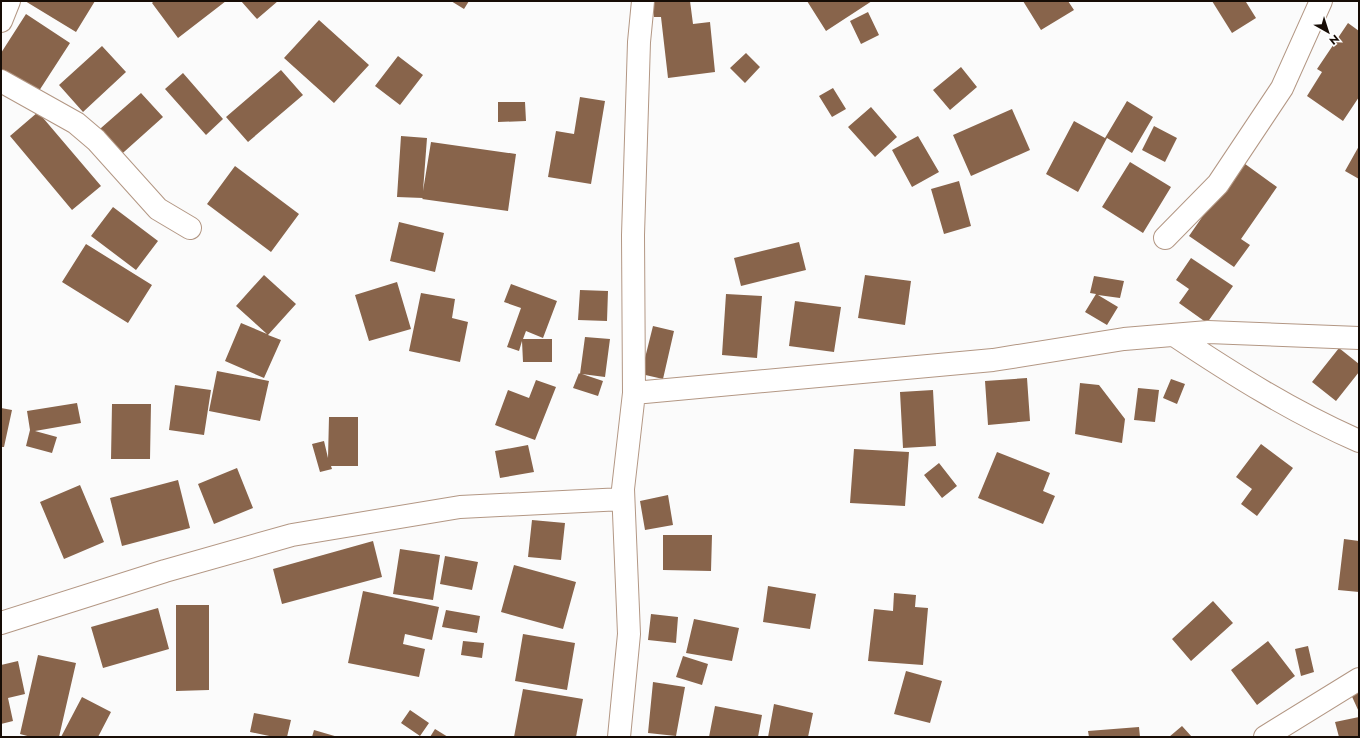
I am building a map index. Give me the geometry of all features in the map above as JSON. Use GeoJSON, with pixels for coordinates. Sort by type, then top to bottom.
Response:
{"type":"FeatureCollection","features":[{"type":"Feature","properties":{"kind":"street"},"geometry":{"type":"LineString","coordinates":[[1,21],[9,1]]}},
{"type":"Feature","properties":{"kind":"street"},"geometry":{"type":"LineString","coordinates":[[619,737],[628,634],[623,499],[634,393],[633,235],[639,42],[643,1]]}},
{"type":"Feature","properties":{"kind":"street"},"geometry":{"type":"LineString","coordinates":[[1165,238],[1218,184],[1282,88],[1321,1]]}},
{"type":"Feature","properties":{"kind":"street"},"geometry":{"type":"LineString","coordinates":[[1,81],[76,123],[96,140],[158,210],[190,228]]}},
{"type":"Feature","properties":{"kind":"street"},"geometry":{"type":"LineString","coordinates":[[634,393],[992,360],[1124,338],[1208,332],[1359,338]]}},
{"type":"Feature","properties":{"kind":"street"},"geometry":{"type":"LineString","coordinates":[[1174,335],[1243,381],[1328,427],[1359,441]]}},
{"type":"Feature","properties":{"kind":"street"},"geometry":{"type":"LineString","coordinates":[[1,623],[165,571],[292,535],[460,508],[623,499]]}},
{"type":"Feature","properties":{"kind":"street"},"geometry":{"type":"LineString","coordinates":[[1265,737],[1359,679]]}},
{"type":"Feature","properties":{"kind":"building"},"geometry":{"type":"Polygon","coordinates":[[[25,1],[95,1],[76,32],[25,1]]]}},
{"type":"Feature","properties":{"kind":"building"},"geometry":{"type":"Polygon","coordinates":[[[154,1],[226,1],[178,38],[152,3],[154,1]]]}},
{"type":"Feature","properties":{"kind":"building"},"geometry":{"type":"Polygon","coordinates":[[[241,1],[278,1],[257,19],[241,1]]]}},
{"type":"Feature","properties":{"kind":"building"},"geometry":{"type":"Polygon","coordinates":[[[451,1],[469,1],[464,9],[451,1]]]}},
{"type":"Feature","properties":{"kind":"building"},"geometry":{"type":"Polygon","coordinates":[[[652,1],[690,1],[693,24],[710,22],[715,72],[668,78],[661,17],[654,17],[652,1]]]}},
{"type":"Feature","properties":{"kind":"building"},"geometry":{"type":"Polygon","coordinates":[[[807,1],[872,1],[826,31],[807,1]]]}},
{"type":"Feature","properties":{"kind":"building"},"geometry":{"type":"Polygon","coordinates":[[[1023,1],[1068,1],[1074,10],[1041,30],[1023,1]]]}},
{"type":"Feature","properties":{"kind":"building"},"geometry":{"type":"Polygon","coordinates":[[[1212,1],[1248,1],[1246,2],[1256,18],[1232,33],[1212,1]]]}},
{"type":"Feature","properties":{"kind":"building"},"geometry":{"type":"Polygon","coordinates":[[[868,12],[879,35],[861,44],[850,21],[868,12]]]}},
{"type":"Feature","properties":{"kind":"building"},"geometry":{"type":"Polygon","coordinates":[[[26,14],[70,43],[37,94],[1,71],[1,53],[26,14]]]}},
{"type":"Feature","properties":{"kind":"building"},"geometry":{"type":"Polygon","coordinates":[[[319,20],[369,65],[334,103],[284,58],[319,20]]]}},
{"type":"Feature","properties":{"kind":"building"},"geometry":{"type":"Polygon","coordinates":[[[1348,23],[1359,31],[1359,97],[1343,121],[1307,96],[1322,72],[1317,69],[1348,23]]]}},
{"type":"Feature","properties":{"kind":"building"},"geometry":{"type":"Polygon","coordinates":[[[102,46],[126,72],[83,112],[59,85],[102,46]]]}},
{"type":"Feature","properties":{"kind":"building"},"geometry":{"type":"Polygon","coordinates":[[[746,53],[760,67],[745,83],[730,68],[746,53]]]}},
{"type":"Feature","properties":{"kind":"building"},"geometry":{"type":"Polygon","coordinates":[[[398,56],[423,75],[400,105],[375,86],[398,56]]]}},
{"type":"Feature","properties":{"kind":"building"},"geometry":{"type":"Polygon","coordinates":[[[961,67],[977,87],[950,110],[933,90],[961,67]]]}},
{"type":"Feature","properties":{"kind":"building"},"geometry":{"type":"Polygon","coordinates":[[[281,70],[303,95],[248,142],[226,117],[281,70]]]}},
{"type":"Feature","properties":{"kind":"building"},"geometry":{"type":"Polygon","coordinates":[[[183,73],[223,119],[206,135],[165,89],[183,73]]]}},
{"type":"Feature","properties":{"kind":"building"},"geometry":{"type":"Polygon","coordinates":[[[833,88],[846,109],[832,117],[819,96],[833,88]]]}},
{"type":"Feature","properties":{"kind":"building"},"geometry":{"type":"Polygon","coordinates":[[[141,93],[163,117],[115,160],[93,135],[141,93]]]}},
{"type":"Feature","properties":{"kind":"building"},"geometry":{"type":"Polygon","coordinates":[[[580,97],[605,101],[591,184],[548,177],[556,131],[574,134],[580,97]]]}},
{"type":"Feature","properties":{"kind":"building"},"geometry":{"type":"Polygon","coordinates":[[[1127,101],[1153,117],[1132,153],[1107,138],[1078,192],[1046,174],[1074,121],[1105,138],[1127,101]]]}},
{"type":"Feature","properties":{"kind":"building"},"geometry":{"type":"Polygon","coordinates":[[[498,102],[525,102],[526,121],[498,122],[498,102]]]}},
{"type":"Feature","properties":{"kind":"building"},"geometry":{"type":"Polygon","coordinates":[[[871,107],[897,137],[875,157],[848,127],[871,107]]]}},
{"type":"Feature","properties":{"kind":"building"},"geometry":{"type":"Polygon","coordinates":[[[1012,109],[1030,150],[971,176],[953,135],[1012,109]]]}},
{"type":"Feature","properties":{"kind":"building"},"geometry":{"type":"Polygon","coordinates":[[[38,112],[101,186],[72,210],[10,136],[38,112]]]}},
{"type":"Feature","properties":{"kind":"building"},"geometry":{"type":"Polygon","coordinates":[[[1154,126],[1177,138],[1165,162],[1142,150],[1154,126]]]}},
{"type":"Feature","properties":{"kind":"building"},"geometry":{"type":"Polygon","coordinates":[[[401,136],[427,138],[423,191],[431,142],[516,154],[508,211],[422,199],[423,198],[397,197],[401,136]]]}},
{"type":"Feature","properties":{"kind":"building"},"geometry":{"type":"Polygon","coordinates":[[[918,136],[939,172],[912,187],[892,150],[918,136]]]}},
{"type":"Feature","properties":{"kind":"building"},"geometry":{"type":"Polygon","coordinates":[[[1359,146],[1359,179],[1345,171],[1359,146]]]}},
{"type":"Feature","properties":{"kind":"building"},"geometry":{"type":"Polygon","coordinates":[[[1241,161],[1277,187],[1241,239],[1250,245],[1234,267],[1189,236],[1241,161]]]}},
{"type":"Feature","properties":{"kind":"building"},"geometry":{"type":"Polygon","coordinates":[[[1130,162],[1171,187],[1143,233],[1102,207],[1130,162]]]}},
{"type":"Feature","properties":{"kind":"building"},"geometry":{"type":"Polygon","coordinates":[[[235,166],[299,214],[271,252],[207,204],[235,166]]]}},
{"type":"Feature","properties":{"kind":"building"},"geometry":{"type":"Polygon","coordinates":[[[959,181],[971,226],[944,234],[931,189],[959,181]]]}},
{"type":"Feature","properties":{"kind":"building"},"geometry":{"type":"Polygon","coordinates":[[[113,207],[158,241],[136,270],[91,236],[113,207]]]}},
{"type":"Feature","properties":{"kind":"building"},"geometry":{"type":"Polygon","coordinates":[[[399,222],[444,233],[435,272],[390,261],[399,222]]]}},
{"type":"Feature","properties":{"kind":"building"},"geometry":{"type":"Polygon","coordinates":[[[799,242],[806,270],[741,286],[734,258],[799,242]]]}},
{"type":"Feature","properties":{"kind":"building"},"geometry":{"type":"Polygon","coordinates":[[[86,244],[152,285],[128,323],[62,282],[86,244]]]}},
{"type":"Feature","properties":{"kind":"building"},"geometry":{"type":"Polygon","coordinates":[[[1191,258],[1233,286],[1207,323],[1179,303],[1189,289],[1176,280],[1191,258]]]}},
{"type":"Feature","properties":{"kind":"building"},"geometry":{"type":"Polygon","coordinates":[[[264,275],[296,304],[268,335],[281,340],[264,378],[225,361],[241,323],[267,334],[236,306],[264,275]]]}},
{"type":"Feature","properties":{"kind":"building"},"geometry":{"type":"Polygon","coordinates":[[[865,275],[911,281],[905,325],[858,318],[865,275]]]}},
{"type":"Feature","properties":{"kind":"building"},"geometry":{"type":"Polygon","coordinates":[[[1094,276],[1124,281],[1120,298],[1098,295],[1118,307],[1107,325],[1085,312],[1096,294],[1090,293],[1094,276]]]}},
{"type":"Feature","properties":{"kind":"building"},"geometry":{"type":"Polygon","coordinates":[[[397,282],[411,329],[369,341],[355,295],[397,282]]]}},
{"type":"Feature","properties":{"kind":"building"},"geometry":{"type":"Polygon","coordinates":[[[511,284],[557,301],[543,338],[526,331],[523,339],[552,339],[552,362],[523,362],[522,341],[519,351],[507,347],[521,308],[504,302],[511,284]]]}},
{"type":"Feature","properties":{"kind":"building"},"geometry":{"type":"Polygon","coordinates":[[[580,290],[608,291],[607,321],[578,320],[580,290]]]}},
{"type":"Feature","properties":{"kind":"building"},"geometry":{"type":"Polygon","coordinates":[[[421,293],[455,299],[452,318],[468,322],[460,362],[409,351],[421,293]]]}},
{"type":"Feature","properties":{"kind":"building"},"geometry":{"type":"Polygon","coordinates":[[[726,294],[762,296],[757,358],[722,355],[726,294]]]}},
{"type":"Feature","properties":{"kind":"building"},"geometry":{"type":"Polygon","coordinates":[[[795,301],[841,307],[834,352],[789,346],[795,301]]]}},
{"type":"Feature","properties":{"kind":"building"},"geometry":{"type":"Polygon","coordinates":[[[653,326],[674,331],[663,379],[641,374],[653,326]]]}},
{"type":"Feature","properties":{"kind":"building"},"geometry":{"type":"Polygon","coordinates":[[[585,337],[610,339],[605,377],[582,374],[603,381],[598,396],[573,388],[579,373],[580,374],[585,337]]]}},
{"type":"Feature","properties":{"kind":"building"},"geometry":{"type":"Polygon","coordinates":[[[1339,348],[1359,364],[1359,372],[1336,401],[1312,382],[1339,348]]]}},
{"type":"Feature","properties":{"kind":"building"},"geometry":{"type":"Polygon","coordinates":[[[217,371],[269,381],[260,421],[209,411],[217,371]]]}},
{"type":"Feature","properties":{"kind":"building"},"geometry":{"type":"Polygon","coordinates":[[[1027,378],[1030,421],[988,425],[985,381],[1027,378]]]}},
{"type":"Feature","properties":{"kind":"building"},"geometry":{"type":"Polygon","coordinates":[[[1171,379],[1185,384],[1177,404],[1163,398],[1171,379]]]}},
{"type":"Feature","properties":{"kind":"building"},"geometry":{"type":"Polygon","coordinates":[[[536,380],[556,387],[535,440],[495,425],[508,390],[529,398],[536,380]]]}},
{"type":"Feature","properties":{"kind":"building"},"geometry":{"type":"Polygon","coordinates":[[[1080,383],[1099,385],[1125,419],[1122,443],[1075,434],[1080,383]]]}},
{"type":"Feature","properties":{"kind":"building"},"geometry":{"type":"Polygon","coordinates":[[[175,385],[211,390],[204,435],[169,430],[175,385]]]}},
{"type":"Feature","properties":{"kind":"building"},"geometry":{"type":"Polygon","coordinates":[[[1138,388],[1159,390],[1155,422],[1134,420],[1138,388]]]}},
{"type":"Feature","properties":{"kind":"building"},"geometry":{"type":"Polygon","coordinates":[[[933,390],[936,446],[903,448],[900,392],[933,390]]]}},
{"type":"Feature","properties":{"kind":"building"},"geometry":{"type":"Polygon","coordinates":[[[77,403],[81,423],[35,431],[57,437],[52,453],[26,446],[30,430],[27,411],[77,403]]]}},
{"type":"Feature","properties":{"kind":"building"},"geometry":{"type":"Polygon","coordinates":[[[112,404],[151,404],[150,459],[111,459],[112,404]]]}},
{"type":"Feature","properties":{"kind":"building"},"geometry":{"type":"Polygon","coordinates":[[[1,408],[12,410],[4,447],[1,447],[1,408]]]}},
{"type":"Feature","properties":{"kind":"building"},"geometry":{"type":"Polygon","coordinates":[[[329,417],[358,417],[358,466],[331,466],[332,469],[320,472],[312,444],[324,441],[328,458],[329,417]]]}},
{"type":"Feature","properties":{"kind":"building"},"geometry":{"type":"Polygon","coordinates":[[[1261,444],[1293,468],[1257,516],[1241,504],[1252,489],[1236,477],[1261,444]]]}},
{"type":"Feature","properties":{"kind":"building"},"geometry":{"type":"Polygon","coordinates":[[[528,445],[534,472],[500,478],[495,451],[528,445]]]}},
{"type":"Feature","properties":{"kind":"building"},"geometry":{"type":"Polygon","coordinates":[[[854,449],[909,452],[905,506],[850,503],[854,449]]]}},
{"type":"Feature","properties":{"kind":"building"},"geometry":{"type":"Polygon","coordinates":[[[997,452],[1050,473],[1043,491],[1055,496],[1043,524],[978,498],[997,452]]]}},
{"type":"Feature","properties":{"kind":"building"},"geometry":{"type":"Polygon","coordinates":[[[939,463],[957,486],[942,498],[924,475],[939,463]]]}},
{"type":"Feature","properties":{"kind":"building"},"geometry":{"type":"Polygon","coordinates":[[[237,468],[253,508],[214,524],[198,484],[237,468]]]}},
{"type":"Feature","properties":{"kind":"building"},"geometry":{"type":"Polygon","coordinates":[[[178,480],[190,528],[122,546],[110,498],[178,480]]]}},
{"type":"Feature","properties":{"kind":"building"},"geometry":{"type":"Polygon","coordinates":[[[80,485],[104,542],[64,559],[40,502],[80,485]]]}},
{"type":"Feature","properties":{"kind":"building"},"geometry":{"type":"Polygon","coordinates":[[[668,495],[673,525],[645,530],[640,501],[668,495]]]}},
{"type":"Feature","properties":{"kind":"building"},"geometry":{"type":"Polygon","coordinates":[[[532,520],[565,523],[561,560],[528,557],[532,520]]]}},
{"type":"Feature","properties":{"kind":"building"},"geometry":{"type":"Polygon","coordinates":[[[663,535],[712,535],[711,571],[663,570],[663,535]]]}},
{"type":"Feature","properties":{"kind":"building"},"geometry":{"type":"Polygon","coordinates":[[[1344,539],[1359,541],[1359,592],[1338,590],[1344,539]]]}},
{"type":"Feature","properties":{"kind":"building"},"geometry":{"type":"Polygon","coordinates":[[[373,541],[382,577],[282,604],[273,569],[373,541]]]}},
{"type":"Feature","properties":{"kind":"building"},"geometry":{"type":"Polygon","coordinates":[[[400,549],[440,555],[433,600],[393,594],[400,549]]]}},
{"type":"Feature","properties":{"kind":"building"},"geometry":{"type":"Polygon","coordinates":[[[445,556],[478,562],[472,590],[440,584],[445,556]]]}},
{"type":"Feature","properties":{"kind":"building"},"geometry":{"type":"Polygon","coordinates":[[[514,565],[576,582],[563,629],[501,612],[514,565]]]}},
{"type":"Feature","properties":{"kind":"building"},"geometry":{"type":"Polygon","coordinates":[[[768,586],[816,594],[810,629],[763,622],[768,586]]]}},
{"type":"Feature","properties":{"kind":"building"},"geometry":{"type":"Polygon","coordinates":[[[363,591],[439,607],[432,640],[405,634],[403,644],[425,649],[419,677],[348,663],[363,591]]]}},
{"type":"Feature","properties":{"kind":"building"},"geometry":{"type":"Polygon","coordinates":[[[894,593],[916,595],[915,607],[928,608],[923,665],[868,661],[874,609],[893,611],[894,593]]]}},
{"type":"Feature","properties":{"kind":"building"},"geometry":{"type":"Polygon","coordinates":[[[1213,601],[1233,623],[1191,661],[1172,639],[1213,601]]]}},
{"type":"Feature","properties":{"kind":"building"},"geometry":{"type":"Polygon","coordinates":[[[176,605],[209,605],[209,690],[176,691],[176,605]]]}},
{"type":"Feature","properties":{"kind":"building"},"geometry":{"type":"Polygon","coordinates":[[[158,608],[169,649],[103,668],[91,627],[158,608]]]}},
{"type":"Feature","properties":{"kind":"building"},"geometry":{"type":"Polygon","coordinates":[[[446,610],[480,616],[477,633],[442,627],[446,610]]]}},
{"type":"Feature","properties":{"kind":"building"},"geometry":{"type":"Polygon","coordinates":[[[651,614],[678,617],[676,643],[648,640],[651,614]]]}},
{"type":"Feature","properties":{"kind":"building"},"geometry":{"type":"Polygon","coordinates":[[[694,619],[739,628],[732,661],[686,653],[694,619]]]}},
{"type":"Feature","properties":{"kind":"building"},"geometry":{"type":"Polygon","coordinates":[[[523,634],[575,643],[567,690],[515,681],[523,634]]]}},
{"type":"Feature","properties":{"kind":"building"},"geometry":{"type":"Polygon","coordinates":[[[463,641],[484,643],[482,658],[461,655],[463,641]]]}},
{"type":"Feature","properties":{"kind":"building"},"geometry":{"type":"Polygon","coordinates":[[[1268,641],[1295,676],[1257,705],[1231,670],[1268,641]]]}},
{"type":"Feature","properties":{"kind":"building"},"geometry":{"type":"Polygon","coordinates":[[[1308,646],[1314,672],[1301,676],[1295,649],[1308,646]]]}},
{"type":"Feature","properties":{"kind":"building"},"geometry":{"type":"Polygon","coordinates":[[[38,655],[76,663],[59,737],[31,737],[20,734],[38,655]]]}},
{"type":"Feature","properties":{"kind":"building"},"geometry":{"type":"Polygon","coordinates":[[[683,656],[708,664],[702,685],[676,677],[683,656]]]}},
{"type":"Feature","properties":{"kind":"building"},"geometry":{"type":"Polygon","coordinates":[[[18,661],[25,694],[8,698],[13,721],[1,724],[1,665],[18,661]]]}},
{"type":"Feature","properties":{"kind":"building"},"geometry":{"type":"Polygon","coordinates":[[[906,671],[942,681],[930,723],[894,714],[906,671]]]}},
{"type":"Feature","properties":{"kind":"building"},"geometry":{"type":"Polygon","coordinates":[[[653,682],[685,687],[676,736],[648,733],[653,682]]]}},
{"type":"Feature","properties":{"kind":"building"},"geometry":{"type":"Polygon","coordinates":[[[1359,685],[1359,712],[1349,690],[1359,685]]]}},
{"type":"Feature","properties":{"kind":"building"},"geometry":{"type":"Polygon","coordinates":[[[523,689],[583,699],[576,737],[514,737],[523,689]]]}},
{"type":"Feature","properties":{"kind":"building"},"geometry":{"type":"Polygon","coordinates":[[[82,697],[111,712],[98,737],[61,737],[82,697]]]}},
{"type":"Feature","properties":{"kind":"building"},"geometry":{"type":"Polygon","coordinates":[[[774,704],[813,713],[808,737],[768,737],[774,704]]]}},
{"type":"Feature","properties":{"kind":"building"},"geometry":{"type":"Polygon","coordinates":[[[715,706],[762,715],[758,737],[709,737],[715,706]]]}},
{"type":"Feature","properties":{"kind":"building"},"geometry":{"type":"Polygon","coordinates":[[[410,710],[429,723],[420,736],[401,723],[410,710]]]}},
{"type":"Feature","properties":{"kind":"building"},"geometry":{"type":"Polygon","coordinates":[[[254,713],[291,720],[287,737],[274,737],[250,732],[254,713]]]}},
{"type":"Feature","properties":{"kind":"building"},"geometry":{"type":"Polygon","coordinates":[[[1359,717],[1359,737],[1339,737],[1335,722],[1359,717]]]}},
{"type":"Feature","properties":{"kind":"building"},"geometry":{"type":"Polygon","coordinates":[[[1182,726],[1192,737],[1169,737],[1182,726]]]}},
{"type":"Feature","properties":{"kind":"building"},"geometry":{"type":"Polygon","coordinates":[[[1139,727],[1140,737],[1089,737],[1088,731],[1139,727]]]}},
{"type":"Feature","properties":{"kind":"building"},"geometry":{"type":"Polygon","coordinates":[[[435,729],[448,737],[430,737],[435,729]]]}},
{"type":"Feature","properties":{"kind":"building"},"geometry":{"type":"Polygon","coordinates":[[[314,730],[338,737],[312,737],[314,730]]]}}]}
